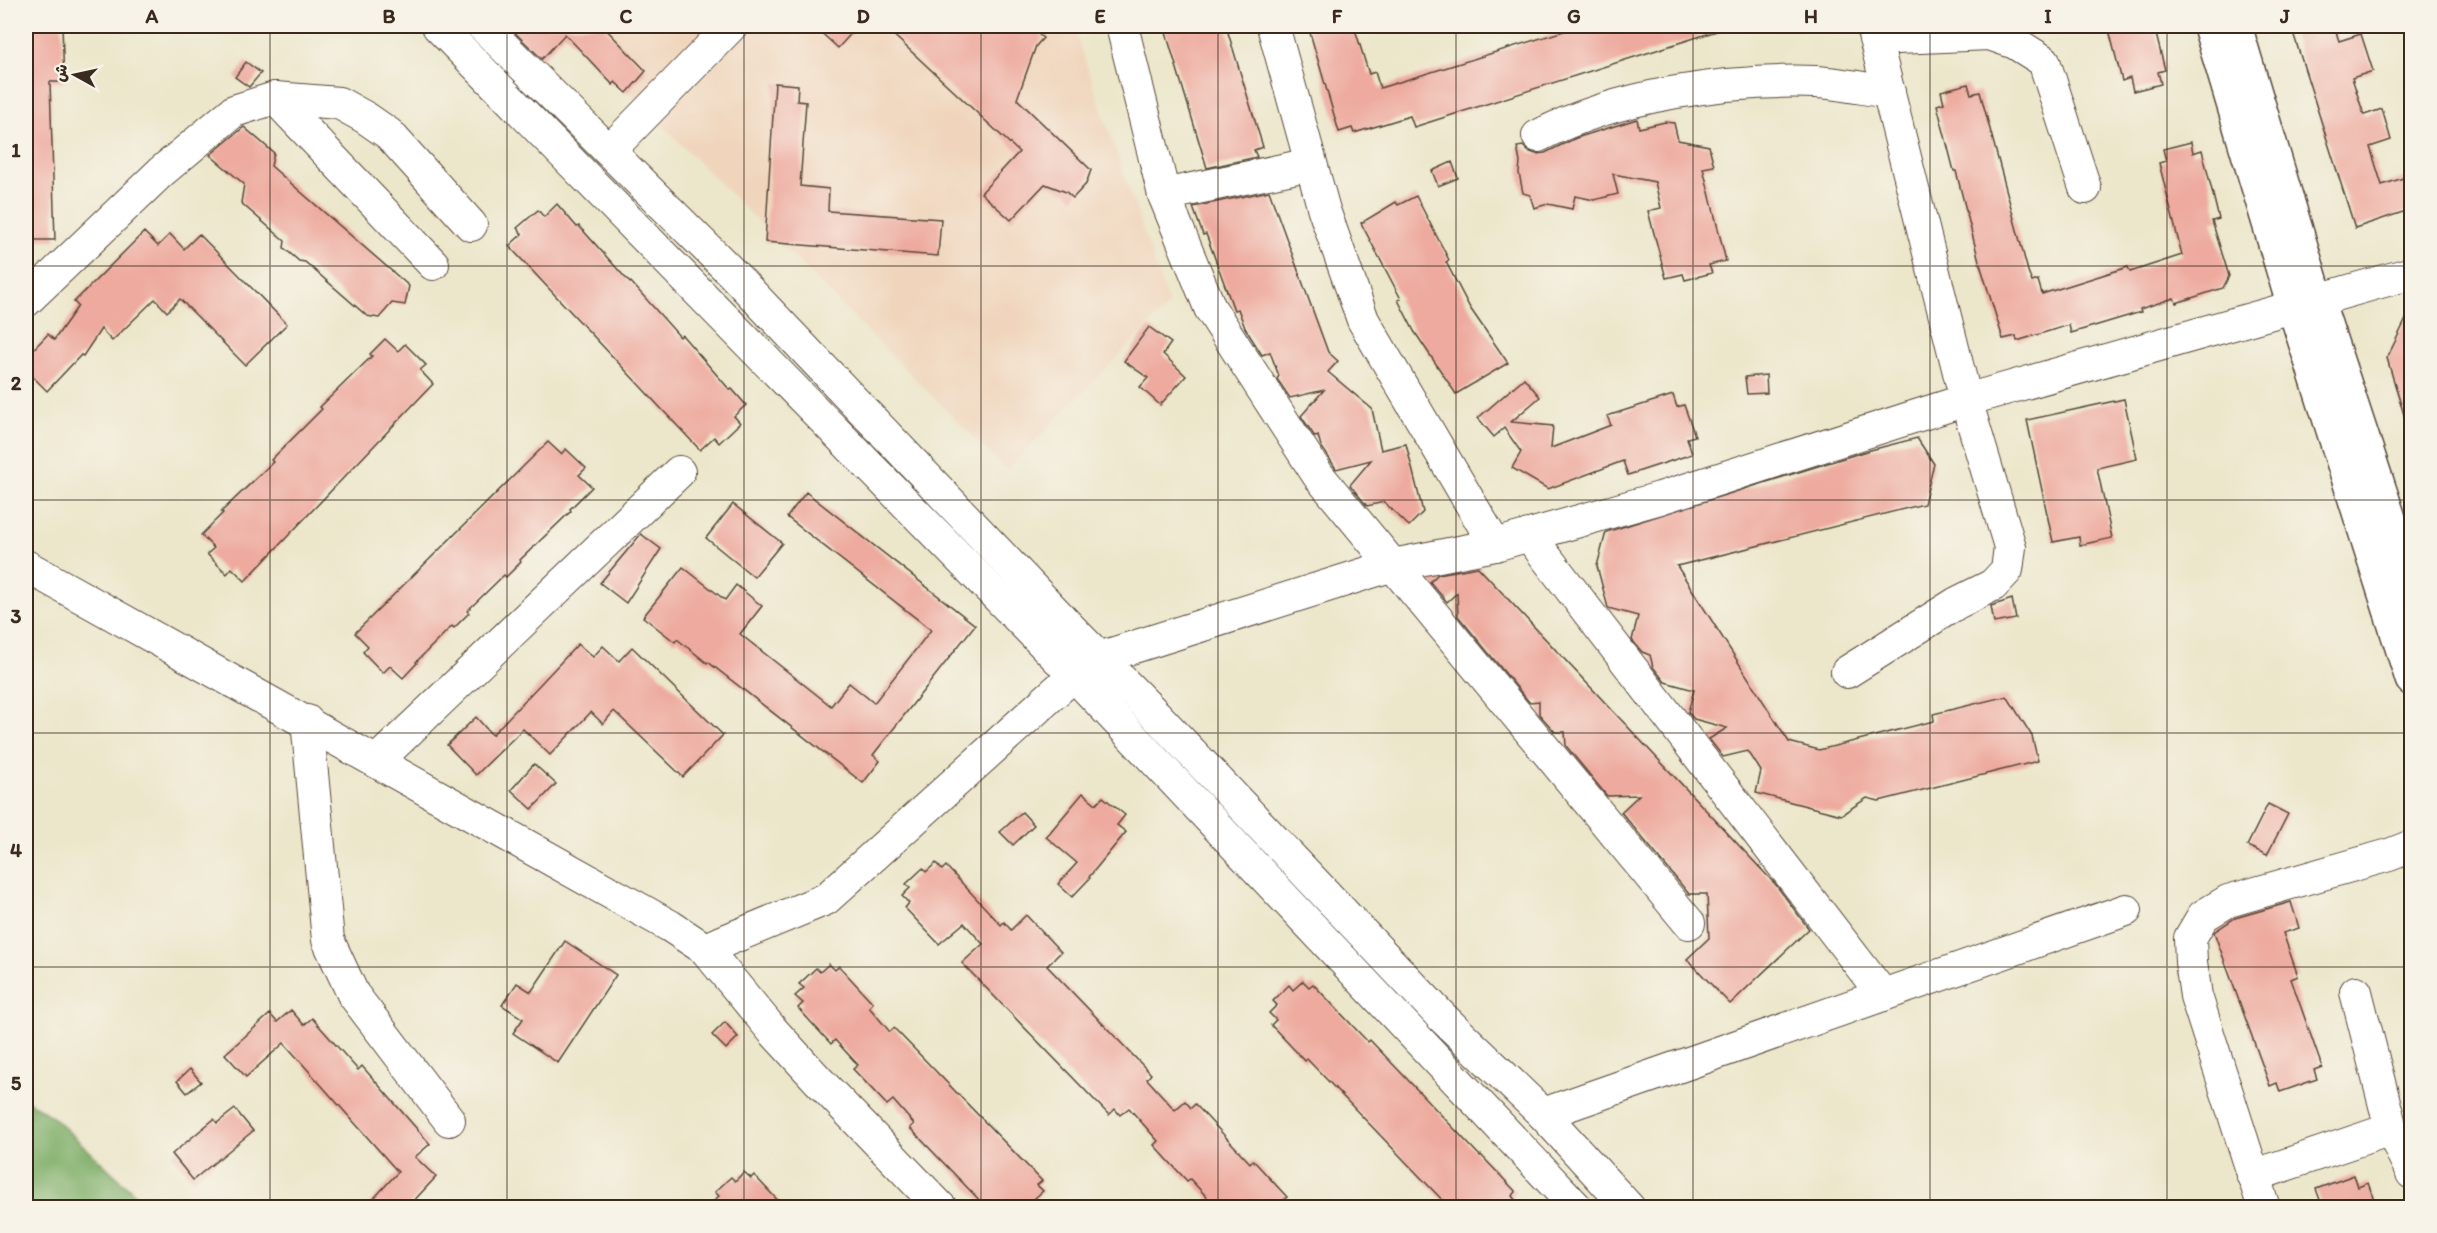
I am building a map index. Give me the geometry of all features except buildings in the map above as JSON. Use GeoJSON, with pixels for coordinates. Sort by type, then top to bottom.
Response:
{"type":"FeatureCollection","features":[{"type":"Feature","properties":{"kind":"main road"},"geometry":{"type":"LineString","coordinates":[[2210,26],[2306,303],[2412,588]]}},
{"type":"Feature","properties":{"kind":"main road"},"geometry":{"type":"LineString","coordinates":[[2235,26],[2306,303],[2412,679]]}},
{"type":"Feature","properties":{"kind":"street"},"geometry":{"type":"LineString","coordinates":[[438,26],[1074,675],[1577,1208]]}},
{"type":"Feature","properties":{"kind":"street"},"geometry":{"type":"LineString","coordinates":[[483,26],[732,273],[1099,658],[1173,732],[1441,1016],[1543,1114],[1629,1208]]}},
{"type":"Feature","properties":{"kind":"street"},"geometry":{"type":"LineString","coordinates":[[609,151],[731,26]]}},
{"type":"Feature","properties":{"kind":"street"},"geometry":{"type":"LineString","coordinates":[[1122,26],[1164,195],[1210,308],[1318,475],[1689,922]]}},
{"type":"Feature","properties":{"kind":"street"},"geometry":{"type":"LineString","coordinates":[[1273,26],[1324,210],[1363,320],[1494,545]]}},
{"type":"Feature","properties":{"kind":"street"},"geometry":{"type":"LineString","coordinates":[[1847,672],[1957,603],[1993,585],[2007,570],[2010,547],[1966,400],[1874,32],[1989,34],[2015,43],[2044,61],[2085,188]]}},
{"type":"Feature","properties":{"kind":"street"},"geometry":{"type":"LineString","coordinates":[[1538,136],[1558,126],[1647,97],[1748,83],[1817,82],[1889,92]]}},
{"type":"Feature","properties":{"kind":"street"},"geometry":{"type":"LineString","coordinates":[[275,98],[433,264]]}},
{"type":"Feature","properties":{"kind":"street"},"geometry":{"type":"LineString","coordinates":[[26,301],[162,172],[234,111],[275,98],[339,103],[366,118],[389,134],[471,225]]}},
{"type":"Feature","properties":{"kind":"street"},"geometry":{"type":"LineString","coordinates":[[1164,195],[1311,165]]}},
{"type":"Feature","properties":{"kind":"street"},"geometry":{"type":"LineString","coordinates":[[705,949],[826,899],[1074,675],[1099,658],[1393,565],[1494,545],[1660,498],[1966,400],[2412,273]]}},
{"type":"Feature","properties":{"kind":"street"},"geometry":{"type":"LineString","coordinates":[[377,761],[679,472]]}},
{"type":"Feature","properties":{"kind":"street"},"geometry":{"type":"LineString","coordinates":[[1529,535],[1883,995]]}},
{"type":"Feature","properties":{"kind":"street"},"geometry":{"type":"LineString","coordinates":[[26,566],[670,926],[705,949],[773,1031],[941,1208]]}},
{"type":"Feature","properties":{"kind":"street"},"geometry":{"type":"LineString","coordinates":[[307,722],[328,940],[353,994],[449,1120]]}},
{"type":"Feature","properties":{"kind":"street"},"geometry":{"type":"LineString","coordinates":[[2264,1208],[2196,996],[2190,939],[2203,916],[2228,901],[2389,855],[2412,846]]}},
{"type":"Feature","properties":{"kind":"street"},"geometry":{"type":"LineString","coordinates":[[1543,1114],[2127,910]]}},
{"type":"Feature","properties":{"kind":"street"},"geometry":{"type":"LineString","coordinates":[[2356,992],[2391,1129],[2412,1173]]}},
{"type":"Feature","properties":{"kind":"street"},"geometry":{"type":"LineString","coordinates":[[2253,1176],[2391,1129]]}},
{"type":"Feature","properties":{"kind":"shaded area"},"geometry":{"type":"Polygon","coordinates":[[[599,26],[1073,26],[1169,305],[1006,470],[581,44],[599,26]]]}},
{"type":"Feature","properties":{"kind":"green space"},"geometry":{"type":"Polygon","coordinates":[[[26,1100],[54,1118],[149,1207],[26,1207],[26,1100]]]}}]}
